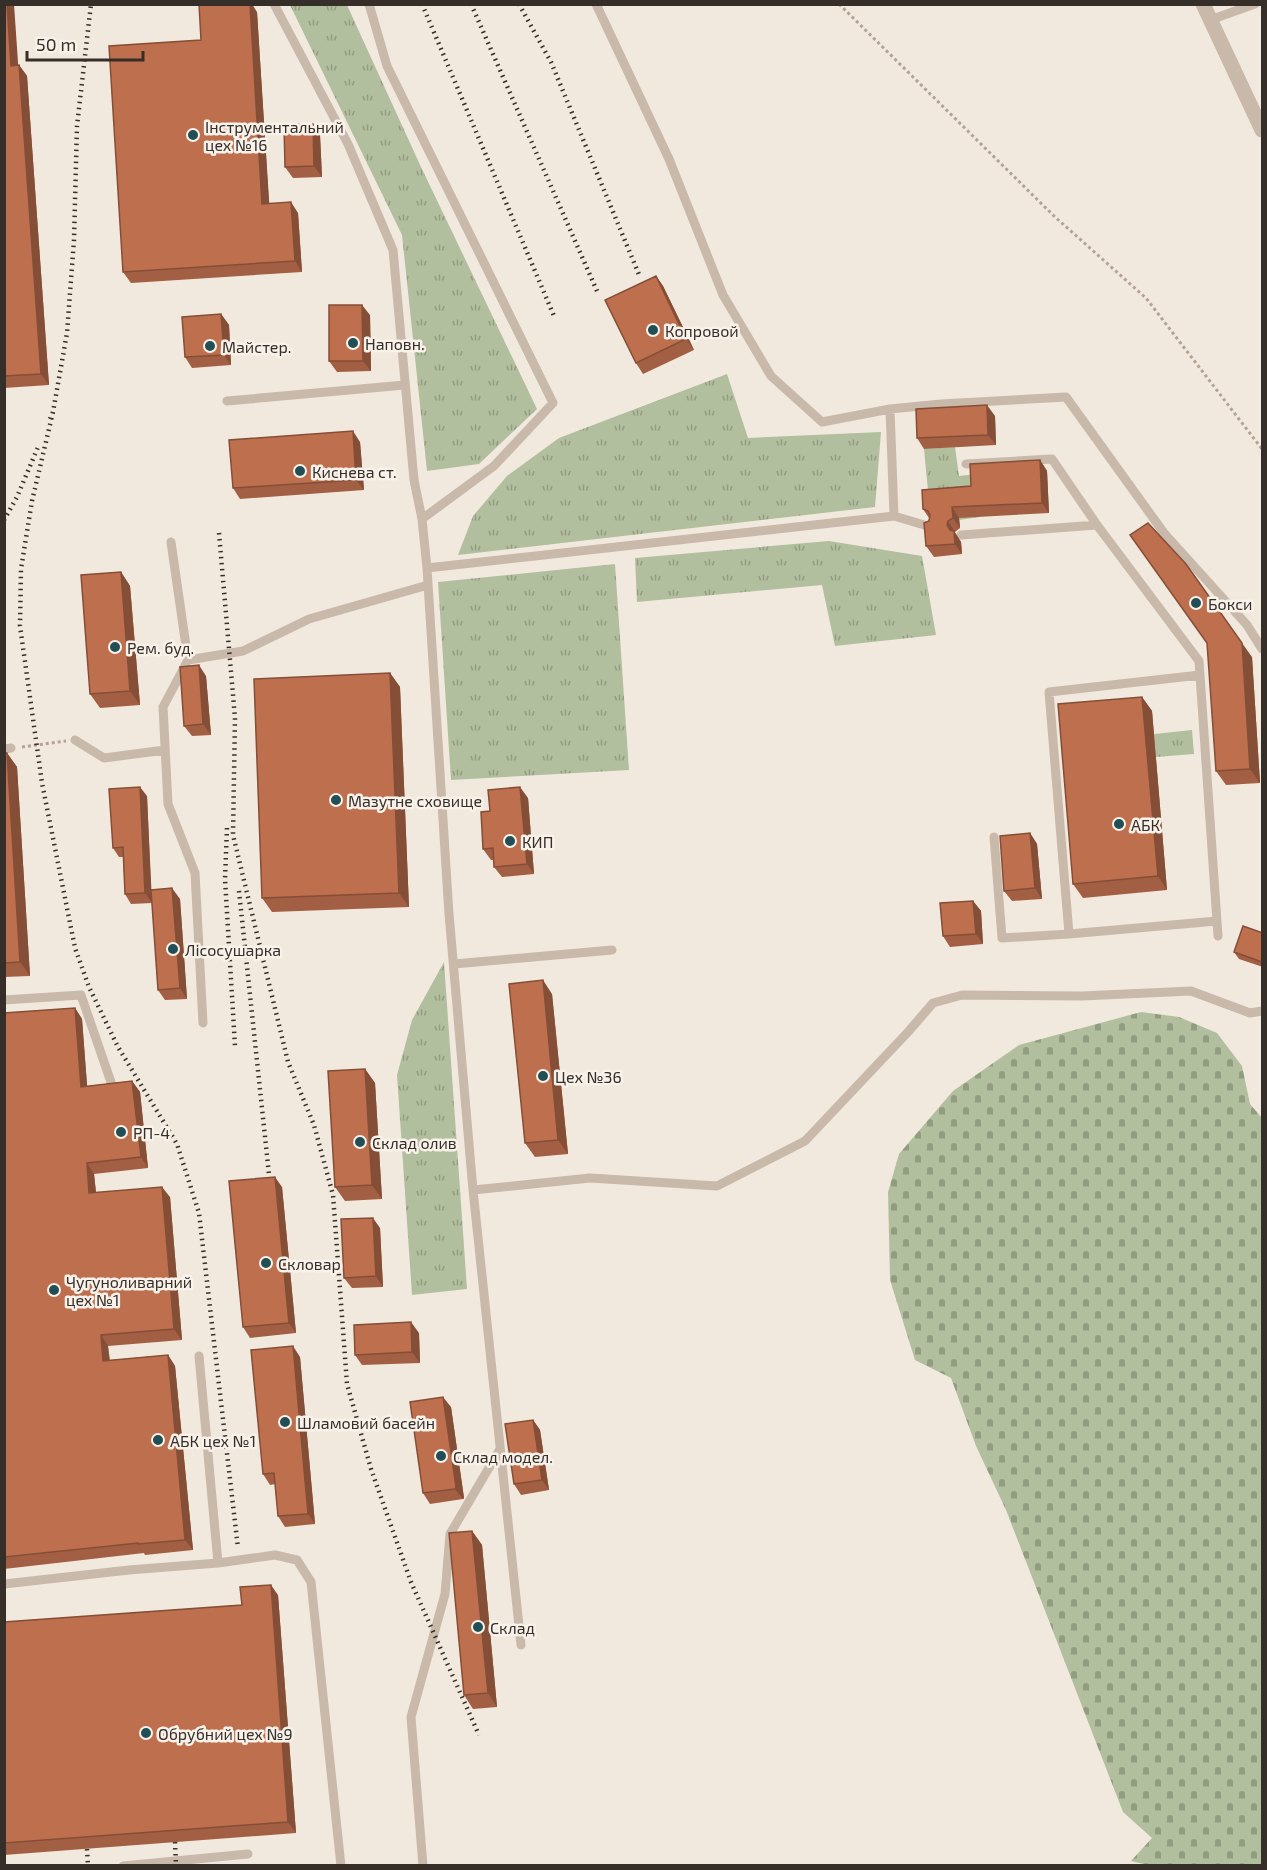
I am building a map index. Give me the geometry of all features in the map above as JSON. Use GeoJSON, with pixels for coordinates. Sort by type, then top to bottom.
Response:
{"type":"FeatureCollection","features":[{"type":"Feature","properties":{"kind":"street"},"geometry":{"type":"LineString","coordinates":[[1203,4],[1262,126]]}},
{"type":"Feature","properties":{"kind":"lane"},"geometry":{"type":"LineString","coordinates":[[274,4],[348,144],[393,250],[414,480],[422,519],[427,568],[454,964],[473,1190],[521,1645]]}},
{"type":"Feature","properties":{"kind":"lane"},"geometry":{"type":"LineString","coordinates":[[369,4],[387,66],[553,404],[494,466],[422,519]]}},
{"type":"Feature","properties":{"kind":"lane"},"geometry":{"type":"LineString","coordinates":[[596,4],[669,159],[723,295],[771,376],[822,422],[890,409],[1066,397],[1164,533],[1247,625],[1263,649]]}},
{"type":"Feature","properties":{"kind":"lane"},"geometry":{"type":"LineString","coordinates":[[1210,20],[1255,4]]}},
{"type":"Feature","properties":{"kind":"lane"},"geometry":{"type":"LineString","coordinates":[[227,401],[405,385]]}},
{"type":"Feature","properties":{"kind":"lane"},"geometry":{"type":"LineString","coordinates":[[890,409],[894,516]]}},
{"type":"Feature","properties":{"kind":"lane"},"geometry":{"type":"LineString","coordinates":[[966,464],[1052,459],[1097,525],[1198,661],[1218,936]]}},
{"type":"Feature","properties":{"kind":"lane"},"geometry":{"type":"LineString","coordinates":[[427,568],[894,516],[931,527]]}},
{"type":"Feature","properties":{"kind":"lane"},"geometry":{"type":"LineString","coordinates":[[961,535],[1097,525]]}},
{"type":"Feature","properties":{"kind":"lane"},"geometry":{"type":"LineString","coordinates":[[171,542],[188,660],[163,707],[168,804],[195,873],[203,1023]]}},
{"type":"Feature","properties":{"kind":"lane"},"geometry":{"type":"LineString","coordinates":[[188,660],[243,651],[309,619],[428,585]]}},
{"type":"Feature","properties":{"kind":"lane"},"geometry":{"type":"LineString","coordinates":[[1069,934],[1048,692],[1200,675]]}},
{"type":"Feature","properties":{"kind":"lane"},"geometry":{"type":"LineString","coordinates":[[75,740],[104,758],[165,750]]}},
{"type":"Feature","properties":{"kind":"lane"},"geometry":{"type":"LineString","coordinates":[[994,837],[1002,938],[1217,921]]}},
{"type":"Feature","properties":{"kind":"lane"},"geometry":{"type":"LineString","coordinates":[[454,964],[612,950]]}},
{"type":"Feature","properties":{"kind":"lane"},"geometry":{"type":"LineString","coordinates":[[473,1190],[590,1178],[717,1186],[805,1141],[933,1003],[963,995],[1082,996],[1191,991],[1250,1013],[1263,1011]]}},
{"type":"Feature","properties":{"kind":"lane"},"geometry":{"type":"LineString","coordinates":[[4,1000],[81,995],[113,1088]]}},
{"type":"Feature","properties":{"kind":"lane"},"geometry":{"type":"LineString","coordinates":[[199,1356],[218,1563]]}},
{"type":"Feature","properties":{"kind":"lane"},"geometry":{"type":"LineString","coordinates":[[423,1866],[411,1717],[445,1594],[450,1534],[500,1449]]}},
{"type":"Feature","properties":{"kind":"lane"},"geometry":{"type":"LineString","coordinates":[[4,1584],[218,1563],[275,1555],[297,1560],[311,1582],[341,1866]]}},
{"type":"Feature","properties":{"kind":"lane"},"geometry":{"type":"LineString","coordinates":[[123,1866],[248,1854]]}},
{"type":"Feature","properties":{"kind":"path"},"geometry":{"type":"LineString","coordinates":[[839,4],[1055,217],[1146,298],[1263,449]]}},
{"type":"Feature","properties":{"kind":"path"},"geometry":{"type":"LineString","coordinates":[[8,748],[75,740]]}},
{"type":"Feature","properties":{"kind":"green space"},"geometry":{"type":"Polygon","coordinates":[[[290,5],[347,5],[421,167],[537,409],[479,464],[427,471],[402,235],[290,5]]]}},
{"type":"Feature","properties":{"kind":"green space"},"geometry":{"type":"Polygon","coordinates":[[[727,374],[748,438],[881,432],[875,507],[458,555],[473,516],[507,476],[559,438],[727,374]]]}},
{"type":"Feature","properties":{"kind":"green space"},"geometry":{"type":"Polygon","coordinates":[[[955,447],[959,476],[977,474],[980,517],[959,520],[929,501],[924,449],[955,447]]]}},
{"type":"Feature","properties":{"kind":"green space"},"geometry":{"type":"Polygon","coordinates":[[[829,541],[922,556],[936,635],[835,646],[822,585],[637,602],[635,558],[829,541]]]}},
{"type":"Feature","properties":{"kind":"green space"},"geometry":{"type":"Polygon","coordinates":[[[615,564],[629,770],[451,780],[438,582],[615,564]]]}},
{"type":"Feature","properties":{"kind":"green space"},"geometry":{"type":"Polygon","coordinates":[[[1192,730],[1194,754],[1156,757],[1154,734],[1192,730]]]}},
{"type":"Feature","properties":{"kind":"green space"},"geometry":{"type":"Polygon","coordinates":[[[444,962],[467,1289],[412,1295],[397,1075],[412,1020],[444,962]]]}},
{"type":"Feature","properties":{"kind":"green space"},"geometry":{"type":"Polygon","coordinates":[[[1141,1012],[1179,1017],[1217,1033],[1242,1066],[1250,1104],[1262,1118],[1262,1865],[1152,1866],[1131,1861],[1152,1838],[1123,1812],[1006,1510],[976,1446],[951,1378],[915,1360],[890,1280],[888,1192],[899,1154],[953,1091],[1019,1045],[1141,1012]]]}},
{"type":"Feature","properties":{"kind":"building"},"geometry":{"type":"Polygon","coordinates":[[[4,4],[7,4],[11,66],[19,65],[41,374],[4,376],[4,4]]]}},
{"type":"Feature","properties":{"kind":"building","name":"Інструментальний цех №16"},"geometry":{"type":"Polygon","coordinates":[[[199,4],[250,4],[262,204],[291,202],[295,261],[123,272],[109,46],[201,40],[199,4]]]}},
{"type":"Feature","properties":{"kind":"building"},"geometry":{"type":"Polygon","coordinates":[[[313,124],[314,166],[285,167],[284,125],[313,124]]]}},
{"type":"Feature","properties":{"kind":"building","name":"Копровой"},"geometry":{"type":"Polygon","coordinates":[[[656,276],[686,339],[636,363],[605,300],[656,276]]]}},
{"type":"Feature","properties":{"kind":"building","name":"Наповн."},"geometry":{"type":"Polygon","coordinates":[[[329,305],[362,305],[363,361],[329,361],[329,305]]]}},
{"type":"Feature","properties":{"kind":"building","name":"Майстер."},"geometry":{"type":"Polygon","coordinates":[[[221,314],[224,355],[185,357],[182,317],[221,314]]]}},
{"type":"Feature","properties":{"kind":"building"},"geometry":{"type":"Polygon","coordinates":[[[987,405],[988,435],[917,438],[916,409],[987,405]]]}},
{"type":"Feature","properties":{"kind":"building","name":"Киснева ст."},"geometry":{"type":"Polygon","coordinates":[[[353,431],[356,480],[233,488],[229,440],[353,431]]]}},
{"type":"Feature","properties":{"kind":"building"},"geometry":{"type":"Polygon","coordinates":[[[1040,460],[1042,503],[952,507],[953,518],[948,521],[947,525],[950,530],[954,531],[955,544],[926,546],[924,523],[929,521],[930,515],[923,509],[922,490],[971,486],[970,464],[1040,460]]]}},
{"type":"Feature","properties":{"kind":"building"},"geometry":{"type":"Polygon","coordinates":[[[1148,523],[1186,564],[1242,643],[1250,769],[1216,771],[1207,643],[1130,535],[1148,523]]]}},
{"type":"Feature","properties":{"kind":"building","name":"Рем. буд."},"geometry":{"type":"Polygon","coordinates":[[[121,572],[130,691],[90,694],[81,575],[121,572]]]}},
{"type":"Feature","properties":{"kind":"building"},"geometry":{"type":"Polygon","coordinates":[[[199,665],[203,724],[184,726],[180,667],[199,665]]]}},
{"type":"Feature","properties":{"kind":"building","name":"Мазутне сховище"},"geometry":{"type":"Polygon","coordinates":[[[390,673],[399,893],[262,898],[254,679],[390,673]]]}},
{"type":"Feature","properties":{"kind":"building","name":"АБК"},"geometry":{"type":"Polygon","coordinates":[[[1142,697],[1158,876],[1073,884],[1058,704],[1142,697]]]}},
{"type":"Feature","properties":{"kind":"building"},"geometry":{"type":"Polygon","coordinates":[[[4,753],[7,753],[20,962],[4,963],[4,753]]]}},
{"type":"Feature","properties":{"kind":"building"},"geometry":{"type":"Polygon","coordinates":[[[140,787],[145,893],[125,894],[123,847],[113,848],[109,789],[140,787]]]}},
{"type":"Feature","properties":{"kind":"building","name":"КИП"},"geometry":{"type":"Polygon","coordinates":[[[520,787],[527,864],[494,867],[493,848],[483,849],[481,812],[490,811],[488,790],[520,787]]]}},
{"type":"Feature","properties":{"kind":"building"},"geometry":{"type":"Polygon","coordinates":[[[1030,833],[1035,888],[1004,891],[1000,836],[1030,833]]]}},
{"type":"Feature","properties":{"kind":"building","name":"Лісосушарка"},"geometry":{"type":"Polygon","coordinates":[[[172,888],[180,988],[158,990],[151,890],[172,888]]]}},
{"type":"Feature","properties":{"kind":"building"},"geometry":{"type":"Polygon","coordinates":[[[973,901],[976,934],[943,936],[940,903],[973,901]]]}},
{"type":"Feature","properties":{"kind":"building"},"geometry":{"type":"Polygon","coordinates":[[[1243,926],[1263,933],[1262,962],[1234,952],[1243,926]]]}},
{"type":"Feature","properties":{"kind":"building","name":"Цех №36"},"geometry":{"type":"Polygon","coordinates":[[[543,980],[558,1140],[525,1143],[509,984],[543,980]]]}},
{"type":"Feature","properties":{"kind":"building","name":"Чугуноливарний цех №1"},"geometry":{"type":"Polygon","coordinates":[[[75,1008],[81,1087],[132,1081],[141,1157],[87,1163],[89,1193],[162,1187],[174,1329],[101,1335],[103,1361],[168,1355],[185,1540],[4,1557],[4,1013],[75,1008]]]}},
{"type":"Feature","properties":{"kind":"building","name":"Склад олив"},"geometry":{"type":"Polygon","coordinates":[[[365,1069],[372,1185],[335,1187],[328,1071],[365,1069]]]}},
{"type":"Feature","properties":{"kind":"building","name":"Скловар"},"geometry":{"type":"Polygon","coordinates":[[[275,1177],[289,1323],[243,1327],[229,1181],[275,1177]]]}},
{"type":"Feature","properties":{"kind":"building"},"geometry":{"type":"Polygon","coordinates":[[[373,1218],[376,1276],[344,1278],[341,1219],[373,1218]]]}},
{"type":"Feature","properties":{"kind":"building"},"geometry":{"type":"Polygon","coordinates":[[[411,1322],[412,1352],[355,1355],[354,1325],[411,1322]]]}},
{"type":"Feature","properties":{"kind":"building","name":"Шламовий басейн"},"geometry":{"type":"Polygon","coordinates":[[[293,1346],[308,1514],[278,1516],[274,1473],[263,1474],[251,1350],[293,1346]]]}},
{"type":"Feature","properties":{"kind":"building","name":"Склад модел."},"geometry":{"type":"Polygon","coordinates":[[[443,1397],[456,1487],[423,1493],[410,1402],[443,1397]]]}},
{"type":"Feature","properties":{"kind":"building"},"geometry":{"type":"Polygon","coordinates":[[[533,1420],[542,1480],[514,1484],[505,1424],[533,1420]]]}},
{"type":"Feature","properties":{"kind":"building","name":"Склад"},"geometry":{"type":"Polygon","coordinates":[[[472,1531],[488,1693],[464,1695],[449,1533],[472,1531]]]}},
{"type":"Feature","properties":{"kind":"building","name":"Обрубний цех №9"},"geometry":{"type":"Polygon","coordinates":[[[271,1585],[288,1822],[4,1843],[4,1622],[242,1605],[240,1587],[271,1585]]]}},
{"type":"Feature","properties":{"kind":"railway"},"geometry":{"type":"LineString","coordinates":[[50,419],[67,333],[74,240],[77,126],[91,4]]}},
{"type":"Feature","properties":{"kind":"railway"},"geometry":{"type":"LineString","coordinates":[[422,4],[554,316]]}},
{"type":"Feature","properties":{"kind":"railway"},"geometry":{"type":"LineString","coordinates":[[471,4],[597,291]]}},
{"type":"Feature","properties":{"kind":"railway"},"geometry":{"type":"LineString","coordinates":[[519,4],[551,62],[640,277]]}},
{"type":"Feature","properties":{"kind":"railway"},"geometry":{"type":"LineString","coordinates":[[53,412],[32,501],[21,569],[20,626],[42,783],[75,948],[89,987],[118,1047],[177,1144],[199,1213],[238,1548]]}},
{"type":"Feature","properties":{"kind":"railway"},"geometry":{"type":"LineString","coordinates":[[4,520],[17,497],[38,447]]}},
{"type":"Feature","properties":{"kind":"railway"},"geometry":{"type":"LineString","coordinates":[[219,533],[235,718],[233,835],[288,1062],[314,1125],[333,1195],[347,1384],[371,1469],[411,1582],[479,1735]]}},
{"type":"Feature","properties":{"kind":"railway"},"geometry":{"type":"LineString","coordinates":[[227,828],[225,879],[235,1046]]}},
{"type":"Feature","properties":{"kind":"railway"},"geometry":{"type":"LineString","coordinates":[[239,891],[270,1184]]}},
{"type":"Feature","properties":{"kind":"railway"},"geometry":{"type":"LineString","coordinates":[[175,1842],[176,1866]]}},
{"type":"Feature","properties":{"kind":"railway"},"geometry":{"type":"LineString","coordinates":[[87,1849],[88,1866]]}},
{"type":"Feature","properties":{"kind":"place","name":"Інструментальний цех №16"},"geometry":{"type":"Point","coordinates":[193,135]}},
{"type":"Feature","properties":{"kind":"place","name":"Копровой"},"geometry":{"type":"Point","coordinates":[653,330]}},
{"type":"Feature","properties":{"kind":"place","name":"Наповн."},"geometry":{"type":"Point","coordinates":[353,343]}},
{"type":"Feature","properties":{"kind":"place","name":"Майстер."},"geometry":{"type":"Point","coordinates":[210,346]}},
{"type":"Feature","properties":{"kind":"place","name":"Киснева ст."},"geometry":{"type":"Point","coordinates":[300,471]}},
{"type":"Feature","properties":{"kind":"place","name":"Бокси"},"geometry":{"type":"Point","coordinates":[1196,603]}},
{"type":"Feature","properties":{"kind":"place","name":"Рем. буд."},"geometry":{"type":"Point","coordinates":[115,647]}},
{"type":"Feature","properties":{"kind":"place","name":"Мазутне сховище"},"geometry":{"type":"Point","coordinates":[336,800]}},
{"type":"Feature","properties":{"kind":"place","name":"АБК"},"geometry":{"type":"Point","coordinates":[1119,824]}},
{"type":"Feature","properties":{"kind":"place","name":"КИП"},"geometry":{"type":"Point","coordinates":[510,841]}},
{"type":"Feature","properties":{"kind":"place","name":"Лісосушарка"},"geometry":{"type":"Point","coordinates":[173,949]}},
{"type":"Feature","properties":{"kind":"place","name":"Цех №36"},"geometry":{"type":"Point","coordinates":[543,1076]}},
{"type":"Feature","properties":{"kind":"place","name":"РП-4"},"geometry":{"type":"Point","coordinates":[121,1132]}},
{"type":"Feature","properties":{"kind":"place","name":"Склад олив"},"geometry":{"type":"Point","coordinates":[360,1142]}},
{"type":"Feature","properties":{"kind":"place","name":"Скловар"},"geometry":{"type":"Point","coordinates":[266,1263]}},
{"type":"Feature","properties":{"kind":"place","name":"Чугуноливарний цех №1"},"geometry":{"type":"Point","coordinates":[54,1290]}},
{"type":"Feature","properties":{"kind":"place","name":"Шламовий басейн"},"geometry":{"type":"Point","coordinates":[285,1422]}},
{"type":"Feature","properties":{"kind":"place","name":"АБК цех №1"},"geometry":{"type":"Point","coordinates":[158,1440]}},
{"type":"Feature","properties":{"kind":"place","name":"Склад модел."},"geometry":{"type":"Point","coordinates":[441,1456]}},
{"type":"Feature","properties":{"kind":"place","name":"Склад"},"geometry":{"type":"Point","coordinates":[478,1627]}},
{"type":"Feature","properties":{"kind":"place","name":"Обрубний цех №9"},"geometry":{"type":"Point","coordinates":[146,1733]}}]}
